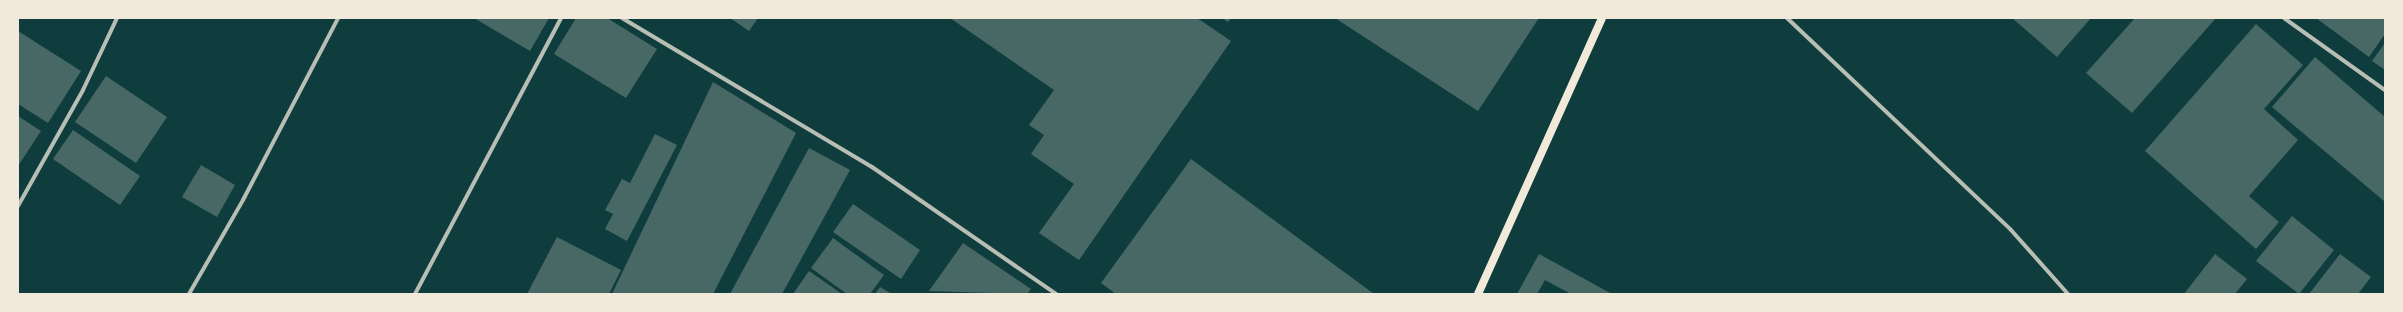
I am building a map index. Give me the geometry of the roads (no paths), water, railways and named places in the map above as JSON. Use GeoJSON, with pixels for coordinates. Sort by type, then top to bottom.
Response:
{"type":"FeatureCollection","features":[{"type":"Feature","properties":{"kind":"main road"},"geometry":{"type":"LineString","coordinates":[[1478,294],[1602,18]]}},
{"type":"Feature","properties":{"kind":"street"},"geometry":{"type":"LineString","coordinates":[[18,206],[83,90],[117,18]]}},
{"type":"Feature","properties":{"kind":"street"},"geometry":{"type":"LineString","coordinates":[[189,294],[243,200],[338,18]]}},
{"type":"Feature","properties":{"kind":"street"},"geometry":{"type":"LineString","coordinates":[[415,294],[561,18]]}},
{"type":"Feature","properties":{"kind":"street"},"geometry":{"type":"LineString","coordinates":[[622,18],[872,167],[1056,294]]}},
{"type":"Feature","properties":{"kind":"street"},"geometry":{"type":"LineString","coordinates":[[1787,18],[2011,230],[2068,294]]}},
{"type":"Feature","properties":{"kind":"street"},"geometry":{"type":"LineString","coordinates":[[2284,18],[2385,90]]}}]}
